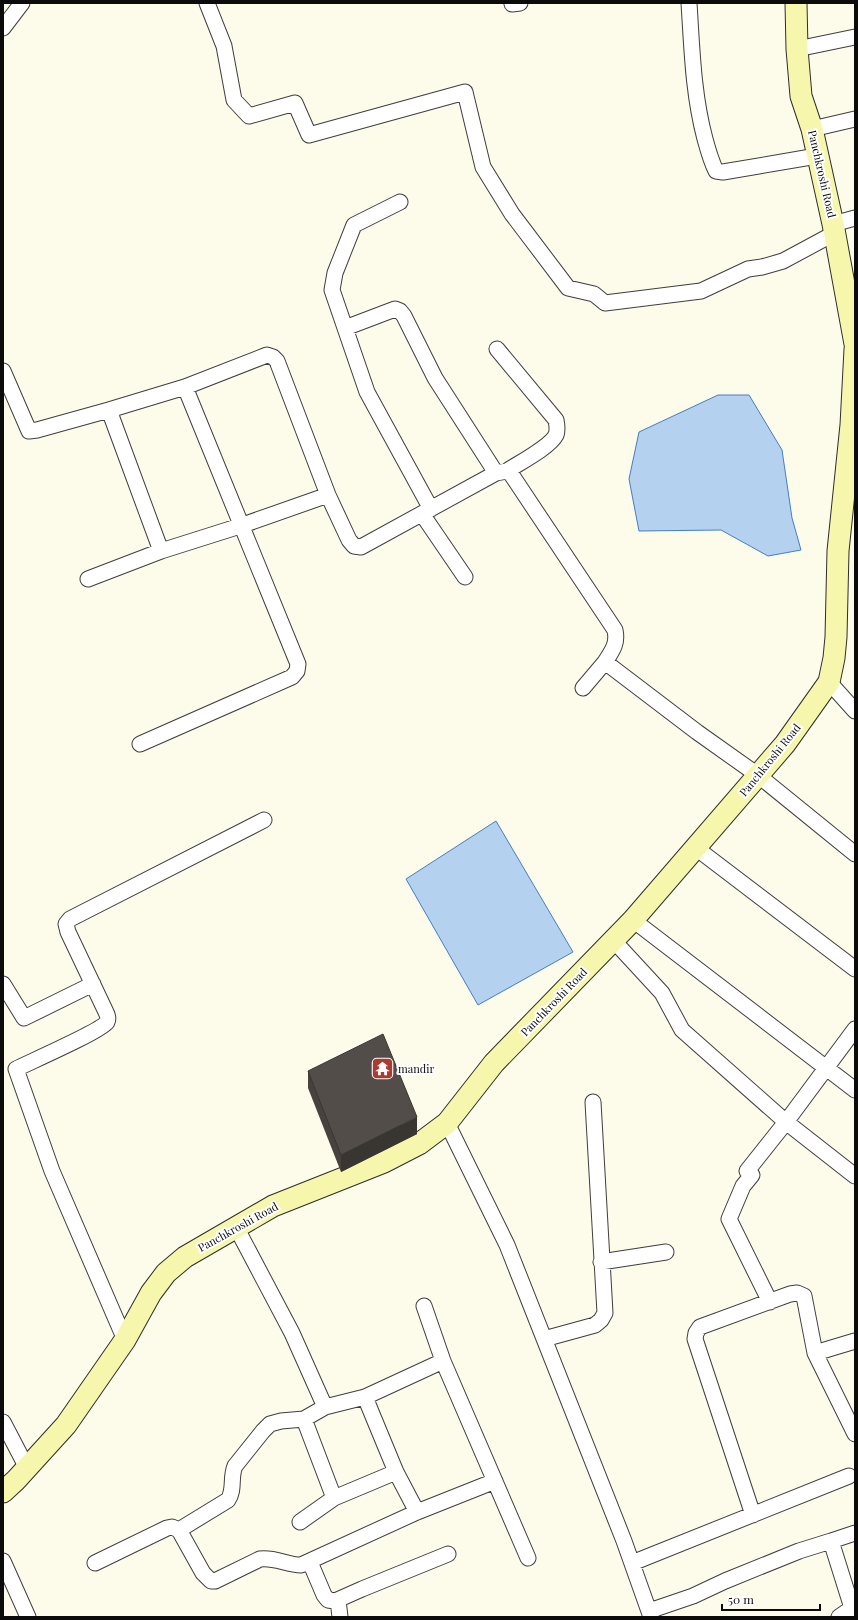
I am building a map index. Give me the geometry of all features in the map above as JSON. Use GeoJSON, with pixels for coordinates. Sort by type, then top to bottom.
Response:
{"type":"FeatureCollection","features":[{"type":"Feature","properties":{"kind":"street"},"geometry":{"type":"LineString","coordinates":[[3,28],[22,3]]}},
{"type":"Feature","properties":{"kind":"street"},"geometry":{"type":"LineString","coordinates":[[206,3],[224,46],[234,100],[248,116],[295,103],[310,135],[465,92],[483,167],[512,214],[568,288],[594,294],[605,303],[701,291],[748,269],[762,267],[783,260],[834,228],[855,218]]}},
{"type":"Feature","properties":{"kind":"street"},"geometry":{"type":"LineString","coordinates":[[689,3],[696,99],[712,163],[716,171],[724,172],[817,156]]}},
{"type":"Feature","properties":{"kind":"street","name":"Panchkroshi Road"},"geometry":{"type":"LineString","coordinates":[[796,3],[797,49],[801,96],[812,129],[834,228],[855,344]]}},
{"type":"Feature","properties":{"kind":"street"},"geometry":{"type":"LineString","coordinates":[[797,49],[855,37]]}},
{"type":"Feature","properties":{"kind":"street"},"geometry":{"type":"LineString","coordinates":[[812,129],[855,119]]}},
{"type":"Feature","properties":{"kind":"street"},"geometry":{"type":"LineString","coordinates":[[400,202],[354,225],[335,273],[332,290],[367,392],[427,511],[465,577]]}},
{"type":"Feature","properties":{"kind":"street"},"geometry":{"type":"LineString","coordinates":[[346,328],[395,309],[404,316],[435,378],[501,472],[511,474],[615,630],[617,638],[616,646],[605,662],[583,688]]}},
{"type":"Feature","properties":{"kind":"street"},"geometry":{"type":"LineString","coordinates":[[3,371],[30,431],[109,410],[185,387],[267,355],[273,357],[277,361],[328,495],[349,540],[354,546],[361,547],[501,472],[550,443],[556,435],[558,427],[556,420],[498,349]]}},
{"type":"Feature","properties":{"kind":"street","name":"Panchkroshi Road"},"geometry":{"type":"LineString","coordinates":[[3,1492],[66,1425],[125,1340],[152,1293],[166,1273],[185,1257],[236,1226],[273,1206],[384,1162],[419,1144],[447,1123],[494,1063],[614,941],[785,744],[830,682],[836,638],[838,551],[851,426],[855,350]]}},
{"type":"Feature","properties":{"kind":"street"},"geometry":{"type":"LineString","coordinates":[[140,744],[292,677],[297,671],[298,664],[240,526],[185,387]]}},
{"type":"Feature","properties":{"kind":"street"},"geometry":{"type":"LineString","coordinates":[[109,410],[161,551]]}},
{"type":"Feature","properties":{"kind":"street"},"geometry":{"type":"LineString","coordinates":[[88,579],[161,551],[240,526],[328,495]]}},
{"type":"Feature","properties":{"kind":"street"},"geometry":{"type":"LineString","coordinates":[[838,551],[855,540]]}},
{"type":"Feature","properties":{"kind":"street"},"geometry":{"type":"LineString","coordinates":[[605,662],[758,776],[855,854]]}},
{"type":"Feature","properties":{"kind":"street"},"geometry":{"type":"LineString","coordinates":[[830,682],[855,711]]}},
{"type":"Feature","properties":{"kind":"street"},"geometry":{"type":"LineString","coordinates":[[125,1340],[52,1171],[16,1069],[93,1032],[105,1024],[108,1018],[68,932],[66,926],[70,919],[264,820]]}},
{"type":"Feature","properties":{"kind":"street"},"geometry":{"type":"LineString","coordinates":[[696,848],[855,969]]}},
{"type":"Feature","properties":{"kind":"street"},"geometry":{"type":"LineString","coordinates":[[633,920],[855,1090]]}},
{"type":"Feature","properties":{"kind":"street"},"geometry":{"type":"LineString","coordinates":[[614,941],[662,993],[682,1030],[786,1122],[855,1176]]}},
{"type":"Feature","properties":{"kind":"street"},"geometry":{"type":"LineString","coordinates":[[3,984],[24,1018],[93,984]]}},
{"type":"Feature","properties":{"kind":"street"},"geometry":{"type":"LineString","coordinates":[[770,1302],[729,1220],[750,1173],[855,1029]]}},
{"type":"Feature","properties":{"kind":"street"},"geometry":{"type":"LineString","coordinates":[[544,1339],[595,1325],[601,1320],[605,1313],[593,1102]]}},
{"type":"Feature","properties":{"kind":"street"},"geometry":{"type":"LineString","coordinates":[[447,1123],[507,1246],[632,1563],[650,1614],[799,1551],[831,1542],[855,1533]]}},
{"type":"Feature","properties":{"kind":"street"},"geometry":{"type":"LineString","coordinates":[[236,1226],[292,1333],[326,1407]]}},
{"type":"Feature","properties":{"kind":"street"},"geometry":{"type":"LineString","coordinates":[[601,1262],[666,1252]]}},
{"type":"Feature","properties":{"kind":"street"},"geometry":{"type":"LineString","coordinates":[[753,1515],[695,1339],[696,1333],[700,1328],[790,1294],[797,1293],[804,1296],[815,1353],[855,1434]]}},
{"type":"Feature","properties":{"kind":"street"},"geometry":{"type":"LineString","coordinates":[[424,1306],[443,1361],[528,1558]]}},
{"type":"Feature","properties":{"kind":"street"},"geometry":{"type":"LineString","coordinates":[[815,1353],[855,1340]]}},
{"type":"Feature","properties":{"kind":"street"},"geometry":{"type":"LineString","coordinates":[[179,1530],[221,1505],[230,1496],[232,1472],[235,1466],[266,1427],[281,1421],[304,1419],[326,1407],[365,1397],[443,1361]]}},
{"type":"Feature","properties":{"kind":"street"},"geometry":{"type":"LineString","coordinates":[[365,1397],[396,1472],[417,1512]]}},
{"type":"Feature","properties":{"kind":"street"},"geometry":{"type":"LineString","coordinates":[[304,1419],[334,1498]]}},
{"type":"Feature","properties":{"kind":"street"},"geometry":{"type":"LineString","coordinates":[[3,1422],[27,1468]]}},
{"type":"Feature","properties":{"kind":"street"},"geometry":{"type":"LineString","coordinates":[[300,1522],[334,1498],[396,1472]]}},
{"type":"Feature","properties":{"kind":"street"},"geometry":{"type":"LineString","coordinates":[[632,1563],[849,1476]]}},
{"type":"Feature","properties":{"kind":"street"},"geometry":{"type":"LineString","coordinates":[[95,1563],[167,1528],[172,1527],[179,1530],[203,1573],[211,1581],[215,1581],[260,1559],[271,1559],[294,1565],[310,1562],[417,1512],[495,1481]]}},
{"type":"Feature","properties":{"kind":"street"},"geometry":{"type":"LineString","coordinates":[[831,1542],[854,1612],[839,1617]]}},
{"type":"Feature","properties":{"kind":"street"},"geometry":{"type":"LineString","coordinates":[[310,1562],[324,1595],[330,1601],[338,1600],[448,1554]]}},
{"type":"Feature","properties":{"kind":"street"},"geometry":{"type":"LineString","coordinates":[[3,1561],[28,1617]]}},
{"type":"Feature","properties":{"kind":"street"},"geometry":{"type":"LineString","coordinates":[[338,1600],[340,1617]]}},
{"type":"Feature","properties":{"kind":"water"},"geometry":{"type":"Polygon","coordinates":[[[718,395],[749,395],[782,450],[792,518],[801,550],[768,556],[721,530],[639,531],[629,479],[639,432],[718,395]]]}},
{"type":"Feature","properties":{"kind":"water"},"geometry":{"type":"Polygon","coordinates":[[[496,821],[573,952],[478,1005],[406,879],[496,821]]]}},
{"type":"Feature","properties":{"kind":"building"},"geometry":{"type":"Polygon","coordinates":[[[383,1034],[417,1117],[341,1155],[308,1071],[383,1034]]]}},
{"type":"Feature","properties":{"kind":"place","name":"mandir"},"geometry":{"type":"Point","coordinates":[383,1069]}}]}
